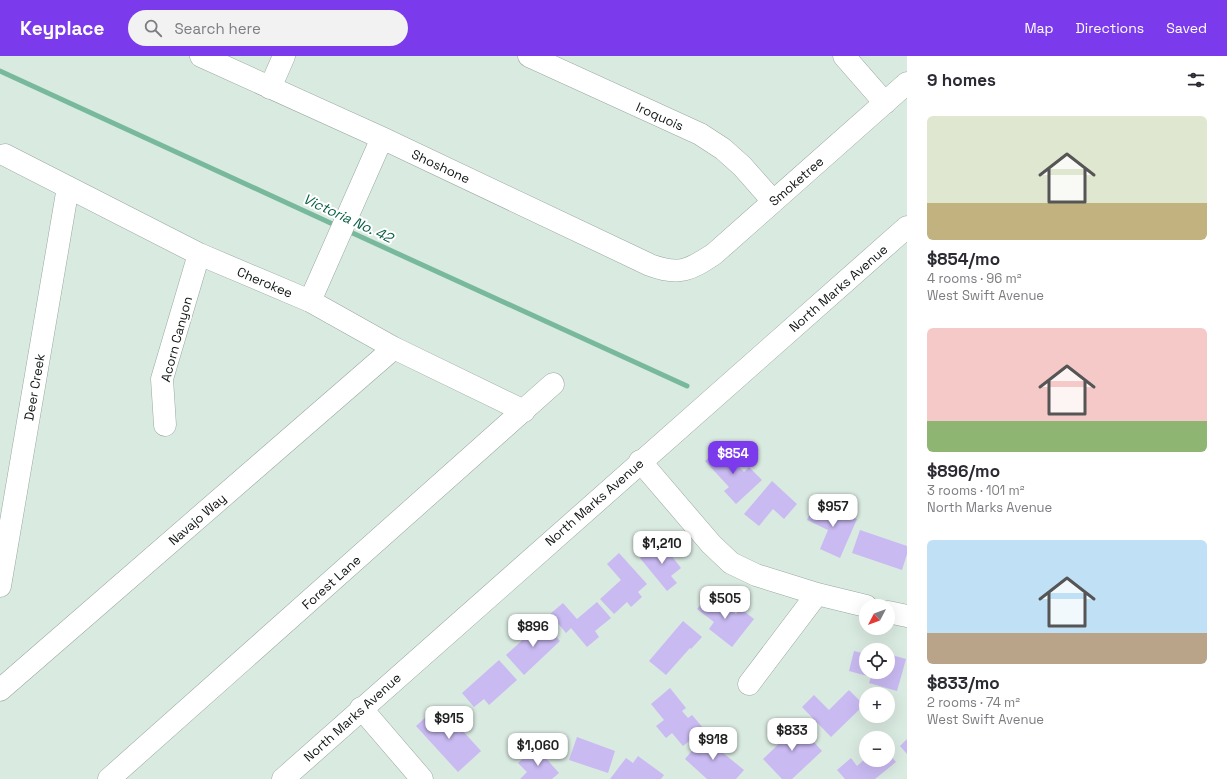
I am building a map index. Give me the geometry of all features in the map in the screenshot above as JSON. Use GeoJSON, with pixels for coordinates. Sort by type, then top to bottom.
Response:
{"type":"FeatureCollection","features":[{"type":"Feature","properties":{"kind":"street","name":"Shoshone"},"geometry":{"type":"LineString","coordinates":[[201,56],[382,138],[650,265],[666,271],[682,272]]}},
{"type":"Feature","properties":{"kind":"street"},"geometry":{"type":"LineString","coordinates":[[270,88],[284,56]]}},
{"type":"Feature","properties":{"kind":"street","name":"Iroquois"},"geometry":{"type":"LineString","coordinates":[[529,56],[700,134],[723,149],[742,166],[773,201]]}},
{"type":"Feature","properties":{"kind":"street"},"geometry":{"type":"LineString","coordinates":[[844,56],[884,103]]}},
{"type":"Feature","properties":{"kind":"street","name":"Smoketree"},"geometry":{"type":"LineString","coordinates":[[682,272],[698,265],[714,254],[907,83]]}},
{"type":"Feature","properties":{"kind":"street"},"geometry":{"type":"LineString","coordinates":[[310,301],[382,138]]}},
{"type":"Feature","properties":{"kind":"street","name":"Cherokee"},"geometry":{"type":"LineString","coordinates":[[5,155],[199,254],[310,301],[394,348],[524,411]]}},
{"type":"Feature","properties":{"kind":"street","name":"Deer Creek"},"geometry":{"type":"LineString","coordinates":[[0,586],[68,187]]}},
{"type":"Feature","properties":{"kind":"street","name":"North Marks Avenue"},"geometry":{"type":"LineString","coordinates":[[283,779],[640,461],[907,227]]}},
{"type":"Feature","properties":{"kind":"street","name":"Acorn Canyon"},"geometry":{"type":"LineString","coordinates":[[164,425],[162,380],[199,254]]}},
{"type":"Feature","properties":{"kind":"street","name":"Navajo Way"},"geometry":{"type":"LineString","coordinates":[[0,690],[394,348]]}},
{"type":"Feature","properties":{"kind":"street","name":"Forest Lane"},"geometry":{"type":"LineString","coordinates":[[109,779],[553,384]]}},
{"type":"Feature","properties":{"kind":"street"},"geometry":{"type":"LineString","coordinates":[[640,461],[711,544],[731,563],[756,575],[817,594],[859,604]]}},
{"type":"Feature","properties":{"kind":"street"},"geometry":{"type":"LineString","coordinates":[[748,684],[817,594]]}},
{"type":"Feature","properties":{"kind":"street"},"geometry":{"type":"LineString","coordinates":[[895,613],[907,616]]}},
{"type":"Feature","properties":{"kind":"street"},"geometry":{"type":"LineString","coordinates":[[361,708],[422,779]]}},
{"type":"Feature","properties":{"kind":"building"},"geometry":{"type":"Polygon","coordinates":[[[721,447],[744,472],[749,467],[762,480],[736,504],[724,491],[729,487],[705,461],[721,447]]]}},
{"type":"Feature","properties":{"kind":"building"},"geometry":{"type":"Polygon","coordinates":[[[772,481],[797,504],[784,519],[773,509],[759,526],[744,514],[772,481]]]}},
{"type":"Feature","properties":{"kind":"building"},"geometry":{"type":"Polygon","coordinates":[[[816,501],[857,519],[840,558],[820,549],[828,530],[807,520],[816,501]]]}},
{"type":"Feature","properties":{"kind":"building"},"geometry":{"type":"Polygon","coordinates":[[[860,530],[907,546],[907,554],[902,570],[852,553],[860,530]]]}},
{"type":"Feature","properties":{"kind":"building"},"geometry":{"type":"Polygon","coordinates":[[[660,541],[681,568],[671,576],[677,583],[667,591],[640,558],[660,541]]]}},
{"type":"Feature","properties":{"kind":"building"},"geometry":{"type":"Polygon","coordinates":[[[619,553],[647,584],[638,592],[642,597],[631,607],[627,602],[614,614],[600,599],[621,580],[607,564],[619,553]]]}},
{"type":"Feature","properties":{"kind":"building"},"geometry":{"type":"Polygon","coordinates":[[[710,592],[736,614],[740,608],[754,619],[732,647],[709,629],[714,622],[697,609],[710,592]]]}},
{"type":"Feature","properties":{"kind":"building"},"geometry":{"type":"Polygon","coordinates":[[[597,602],[611,618],[595,631],[599,637],[587,647],[571,628],[566,633],[550,614],[563,603],[577,619],[597,602]]]}},
{"type":"Feature","properties":{"kind":"building"},"geometry":{"type":"Polygon","coordinates":[[[683,621],[702,637],[666,675],[649,661],[683,621]]]}},
{"type":"Feature","properties":{"kind":"building"},"geometry":{"type":"Polygon","coordinates":[[[542,622],[560,641],[524,675],[506,655],[542,622]]]}},
{"type":"Feature","properties":{"kind":"building"},"geometry":{"type":"Polygon","coordinates":[[[854,651],[859,652],[859,674],[849,671],[854,651]]]}},
{"type":"Feature","properties":{"kind":"building"},"geometry":{"type":"Polygon","coordinates":[[[895,656],[906,659],[897,691],[895,690],[895,687],[883,687],[869,683],[870,679],[895,679],[895,656]]]}},
{"type":"Feature","properties":{"kind":"building"},"geometry":{"type":"Polygon","coordinates":[[[499,660],[517,680],[489,705],[484,699],[474,707],[462,693],[499,660]]]}},
{"type":"Feature","properties":{"kind":"building"},"geometry":{"type":"Polygon","coordinates":[[[670,688],[686,708],[682,711],[688,718],[692,715],[704,729],[683,746],[672,733],[666,738],[656,726],[664,720],[651,704],[670,688]]]}},
{"type":"Feature","properties":{"kind":"building"},"geometry":{"type":"Polygon","coordinates":[[[849,690],[859,700],[859,710],[831,737],[802,707],[814,695],[829,710],[849,690]]]}},
{"type":"Feature","properties":{"kind":"building"},"geometry":{"type":"Polygon","coordinates":[[[436,708],[459,733],[462,730],[481,751],[458,772],[416,726],[436,708]]]}},
{"type":"Feature","properties":{"kind":"building"},"geometry":{"type":"Polygon","coordinates":[[[792,718],[822,751],[792,779],[782,779],[763,759],[785,738],[778,731],[792,718]]]}},
{"type":"Feature","properties":{"kind":"building"},"geometry":{"type":"Polygon","coordinates":[[[707,733],[720,744],[717,748],[744,770],[736,779],[707,779],[685,759],[707,733]]]}},
{"type":"Feature","properties":{"kind":"building"},"geometry":{"type":"Polygon","coordinates":[[[577,737],[615,751],[608,773],[569,760],[577,737]]]}},
{"type":"Feature","properties":{"kind":"building"},"geometry":{"type":"Polygon","coordinates":[[[907,739],[907,754],[900,746],[907,739]]]}},
{"type":"Feature","properties":{"kind":"building"},"geometry":{"type":"Polygon","coordinates":[[[536,747],[559,773],[552,779],[520,779],[527,772],[518,763],[536,747]]]}},
{"type":"Feature","properties":{"kind":"building"},"geometry":{"type":"Polygon","coordinates":[[[638,756],[664,775],[661,779],[610,779],[626,758],[633,763],[638,756]]]}},
{"type":"Feature","properties":{"kind":"building"},"geometry":{"type":"Polygon","coordinates":[[[851,758],[857,766],[859,764],[859,767],[890,767],[875,779],[845,779],[837,770],[851,758]]]}},
{"type":"Feature","properties":{"kind":"waterway","name":"Victoria No. 42"},"geometry":{"type":"LineString","coordinates":[[0,71],[337,226]]}},
{"type":"Feature","properties":{"kind":"waterway","name":"Victoria No. 42"},"geometry":{"type":"LineString","coordinates":[[346,230],[687,386]]}}]}
